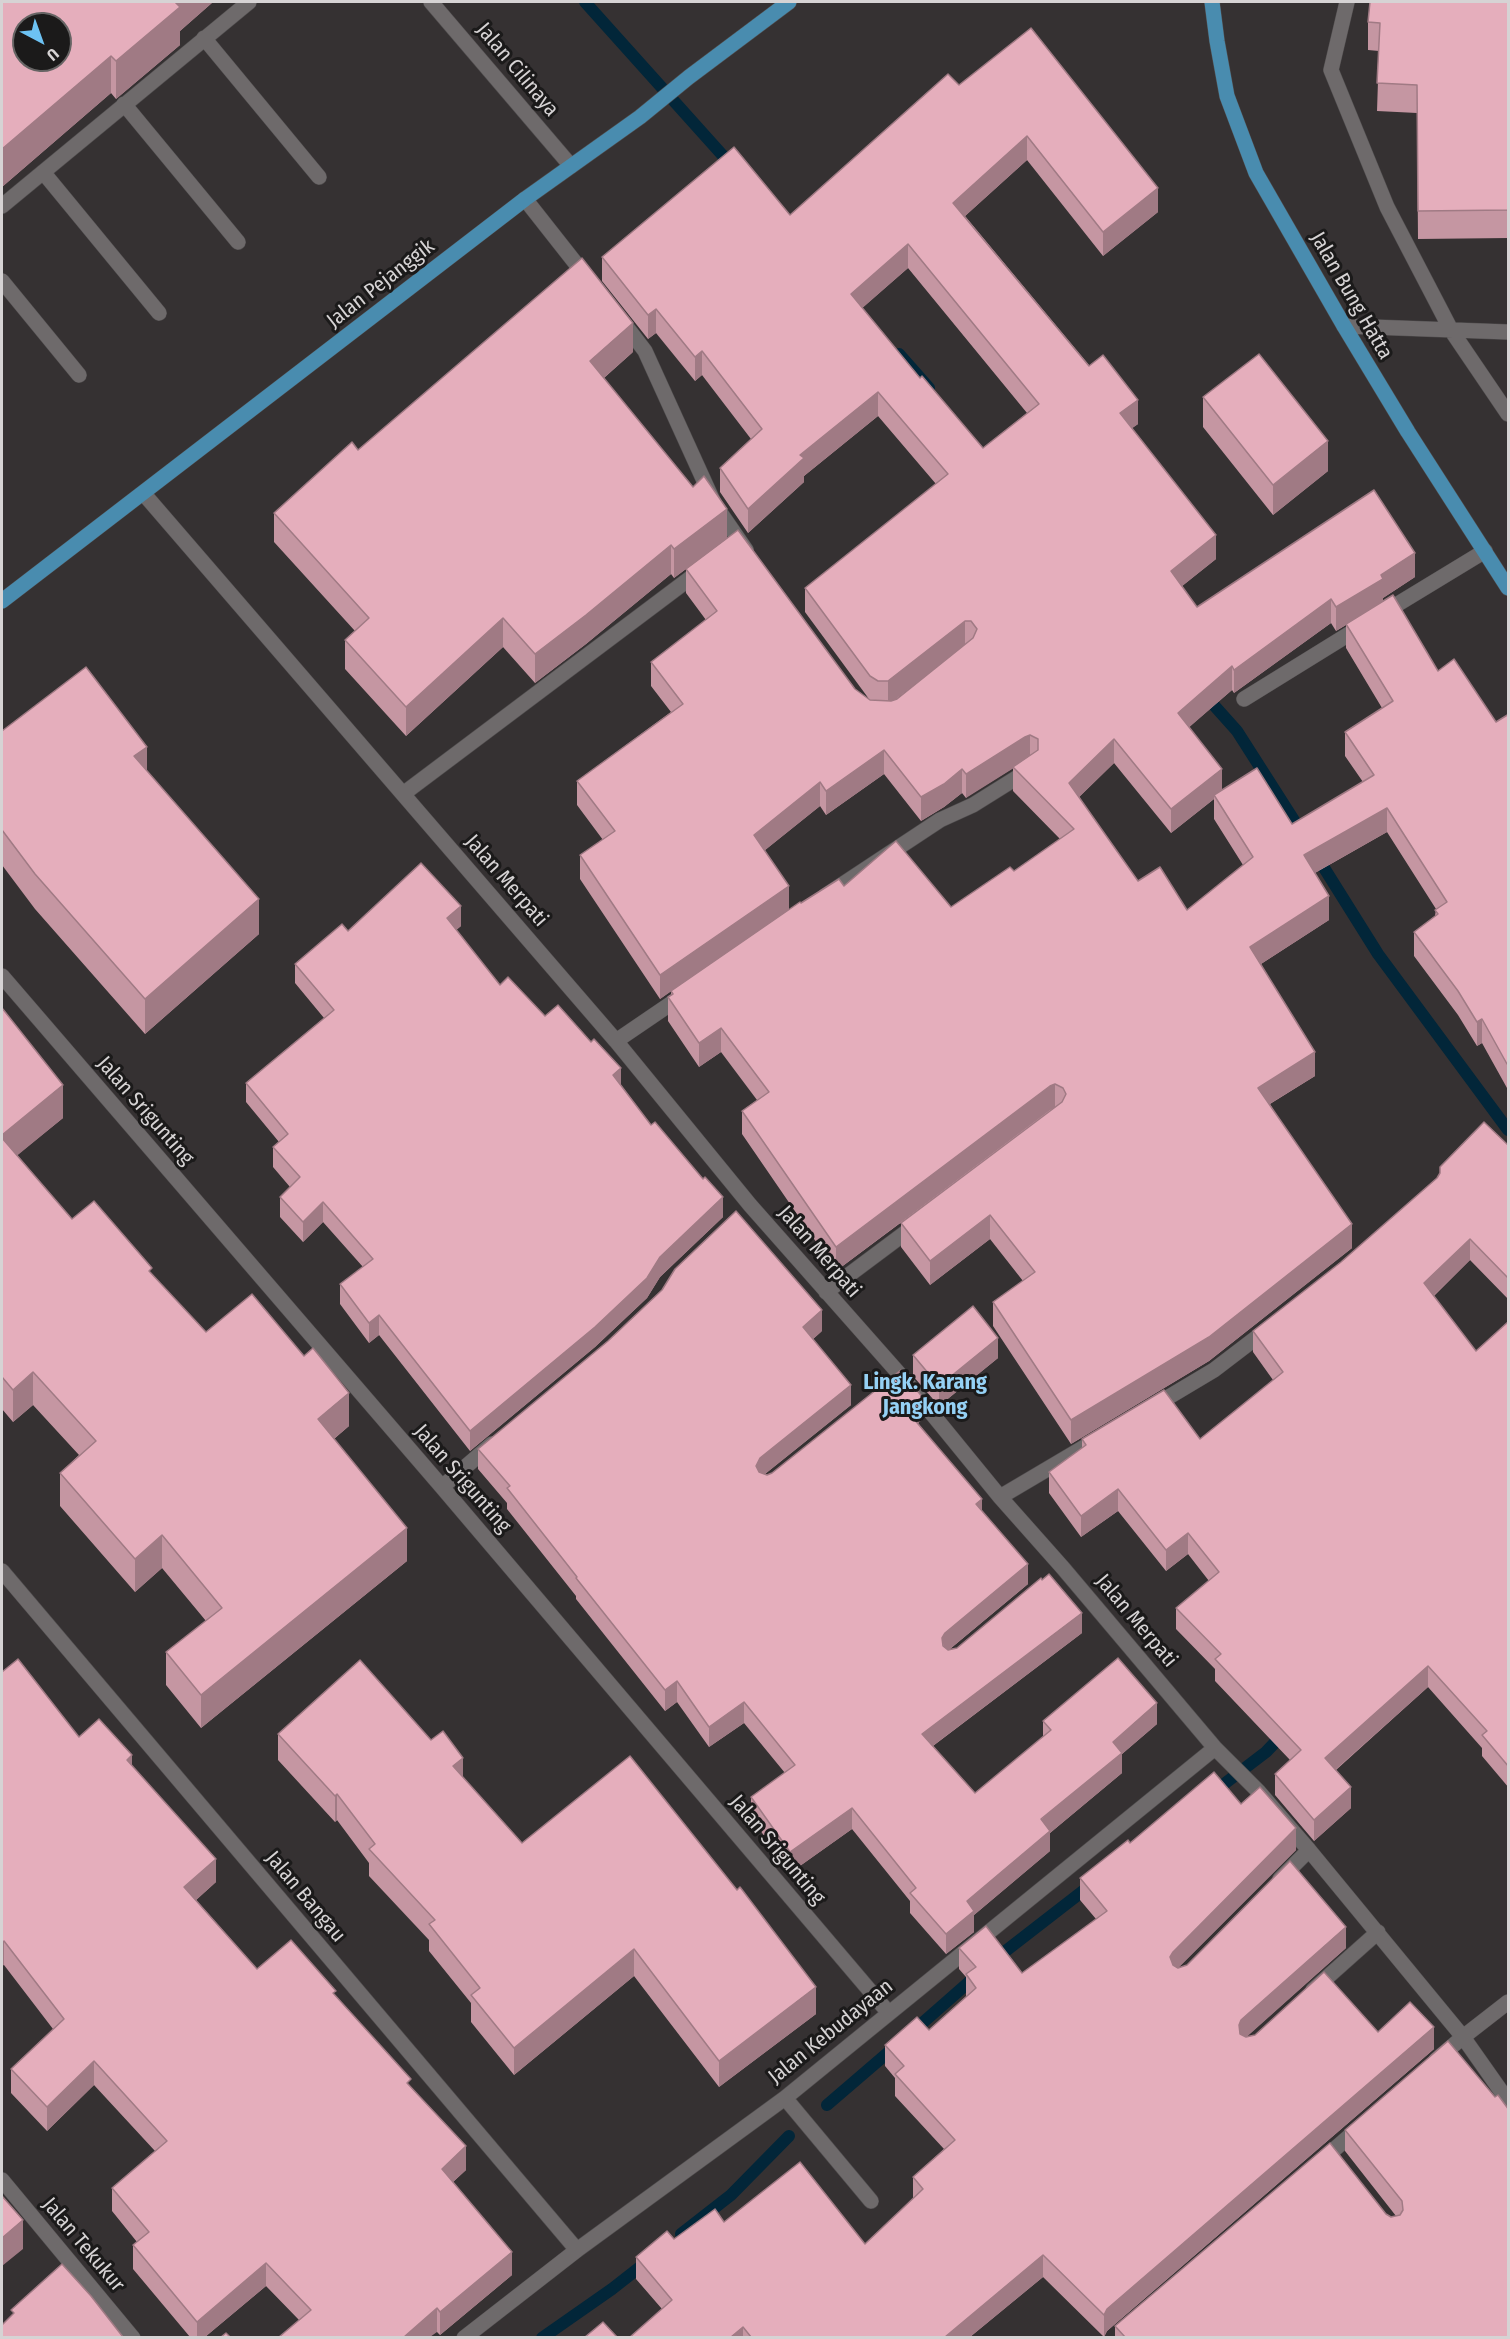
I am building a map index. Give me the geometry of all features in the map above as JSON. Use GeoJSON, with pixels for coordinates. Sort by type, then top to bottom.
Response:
{"type":"FeatureCollection","features":[{"type":"Feature","properties":{"kind":"main road","name":"Jalan Pejanggik"},"geometry":{"type":"LineString","coordinates":[[2,602],[525,199],[640,117],[789,2]]}},
{"type":"Feature","properties":{"kind":"main road","name":"Jalan Bung Hatta"},"geometry":{"type":"LineString","coordinates":[[1212,2],[1227,96],[1256,173],[1408,432],[1509,588]]}},
{"type":"Feature","properties":{"kind":"street"},"geometry":{"type":"LineString","coordinates":[[2,206],[249,2]]}},
{"type":"Feature","properties":{"kind":"street","name":"Jalan Cilinaya"},"geometry":{"type":"LineString","coordinates":[[431,2],[571,166]]}},
{"type":"Feature","properties":{"kind":"street"},"geometry":{"type":"LineString","coordinates":[[1347,2],[1330,70],[1388,207],[1451,330],[1509,414]]}},
{"type":"Feature","properties":{"kind":"street"},"geometry":{"type":"LineString","coordinates":[[204,38],[320,177]]}},
{"type":"Feature","properties":{"kind":"street"},"geometry":{"type":"LineString","coordinates":[[124,104],[238,242]]}},
{"type":"Feature","properties":{"kind":"street"},"geometry":{"type":"LineString","coordinates":[[43,172],[159,313]]}},
{"type":"Feature","properties":{"kind":"street"},"geometry":{"type":"LineString","coordinates":[[525,199],[601,295]]}},
{"type":"Feature","properties":{"kind":"street"},"geometry":{"type":"LineString","coordinates":[[2,281],[79,375]]}},
{"type":"Feature","properties":{"kind":"street"},"geometry":{"type":"LineString","coordinates":[[616,313],[645,351],[735,544],[753,560]]}},
{"type":"Feature","properties":{"kind":"street"},"geometry":{"type":"LineString","coordinates":[[1344,326],[1509,332]]}},
{"type":"Feature","properties":{"kind":"street","name":"Jalan Merpati"},"geometry":{"type":"LineString","coordinates":[[144,494],[616,1041],[746,1208],[826,1293],[898,1381],[1000,1497],[1059,1571],[1215,1748],[1258,1791],[1309,1850],[1463,2037],[1509,2101]]}},
{"type":"Feature","properties":{"kind":"street"},"geometry":{"type":"LineString","coordinates":[[1244,699],[1485,551]]}},
{"type":"Feature","properties":{"kind":"street"},"geometry":{"type":"LineString","coordinates":[[403,794],[711,562]]}},
{"type":"Feature","properties":{"kind":"street"},"geometry":{"type":"LineString","coordinates":[[808,908],[915,835],[940,820],[973,806],[1030,769]]}},
{"type":"Feature","properties":{"kind":"street","name":"Jalan Srigunting"},"geometry":{"type":"LineString","coordinates":[[2,976],[442,1487],[888,2012]]}},
{"type":"Feature","properties":{"kind":"street"},"geometry":{"type":"LineString","coordinates":[[616,1041],[693,988]]}},
{"type":"Feature","properties":{"kind":"street"},"geometry":{"type":"LineString","coordinates":[[826,1293],[927,1216]]}},
{"type":"Feature","properties":{"kind":"street"},"geometry":{"type":"LineString","coordinates":[[1143,1412],[1214,1370],[1279,1320]]}},
{"type":"Feature","properties":{"kind":"street"},"geometry":{"type":"LineString","coordinates":[[1000,1497],[1102,1436]]}},
{"type":"Feature","properties":{"kind":"street"},"geometry":{"type":"LineString","coordinates":[[442,1487],[501,1437]]}},
{"type":"Feature","properties":{"kind":"street","name":"Jalan Bangau"},"geometry":{"type":"LineString","coordinates":[[2,1571],[577,2250]]}},
{"type":"Feature","properties":{"kind":"street","name":"Jalan Kebudayaan"},"geometry":{"type":"LineString","coordinates":[[464,2337],[577,2250],[785,2098],[1215,1748]]}},
{"type":"Feature","properties":{"kind":"street"},"geometry":{"type":"LineString","coordinates":[[1269,1890],[1309,1850]]}},
{"type":"Feature","properties":{"kind":"street"},"geometry":{"type":"LineString","coordinates":[[1300,2002],[1378,1932]]}},
{"type":"Feature","properties":{"kind":"street"},"geometry":{"type":"LineString","coordinates":[[1428,2067],[1509,2002]]}},
{"type":"Feature","properties":{"kind":"street"},"geometry":{"type":"LineString","coordinates":[[785,2098],[871,2201]]}},
{"type":"Feature","properties":{"kind":"street"},"geometry":{"type":"LineString","coordinates":[[1314,2167],[1335,2156],[1376,2113]]}},
{"type":"Feature","properties":{"kind":"street","name":"Jalan Tekukur"},"geometry":{"type":"LineString","coordinates":[[2,2180],[133,2337]]}},
{"type":"Feature","properties":{"kind":"building"},"geometry":{"type":"Polygon","coordinates":[[[2,2],[175,2],[180,7],[116,61],[111,56],[2,149],[2,2]]]}},
{"type":"Feature","properties":{"kind":"building"},"geometry":{"type":"Polygon","coordinates":[[[1370,2],[1509,2],[1509,210],[1418,211],[1417,85],[1377,83],[1380,23],[1368,22],[1370,2]]]}},
{"type":"Feature","properties":{"kind":"building"},"geometry":{"type":"Polygon","coordinates":[[[1031,28],[1158,188],[1103,232],[1027,136],[953,203],[1089,366],[1103,355],[1138,400],[1120,413],[1216,535],[1171,571],[1197,607],[1374,490],[1415,553],[1381,575],[1383,579],[1336,607],[1331,599],[1234,670],[1232,666],[1178,713],[1222,769],[1171,809],[1114,739],[1069,783],[1138,881],[1160,867],[1187,910],[1253,857],[1214,795],[1257,768],[1292,824],[1374,775],[1345,732],[1393,701],[1346,624],[1393,595],[1438,671],[1454,659],[1496,722],[1509,714],[1509,1063],[1507,1064],[1482,1019],[1477,1022],[1458,991],[1414,932],[1438,914],[1435,910],[1447,902],[1387,808],[1304,855],[1329,896],[1250,947],[1315,1052],[1258,1088],[1352,1224],[1209,1337],[1071,1420],[993,1302],[1035,1272],[990,1215],[930,1261],[901,1223],[1062,1102],[1066,1094],[1063,1088],[1055,1084],[1050,1086],[836,1247],[742,1111],[769,1092],[721,1028],[699,1043],[668,997],[673,994],[671,991],[800,902],[839,879],[844,886],[896,841],[951,907],[1010,867],[1014,871],[1074,829],[1013,767],[1038,750],[1038,739],[1030,735],[1025,737],[968,773],[966,774],[962,769],[944,784],[921,797],[884,750],[826,791],[820,782],[754,835],[789,886],[660,975],[580,855],[615,831],[577,781],[683,704],[651,662],[717,611],[686,569],[738,530],[855,689],[870,700],[897,699],[973,638],[977,629],[971,621],[965,621],[888,681],[878,681],[870,676],[805,588],[948,474],[878,392],[800,455],[804,458],[748,509],[720,468],[762,429],[702,351],[695,357],[656,309],[648,315],[602,257],[734,147],[790,215],[948,74],[959,85],[1031,28]],[[908,244],[851,294],[920,378],[922,376],[983,448],[1039,404],[908,244]]]}},
{"type":"Feature","properties":{"kind":"building"},"geometry":{"type":"Polygon","coordinates":[[[582,258],[633,323],[590,361],[693,487],[704,476],[727,509],[674,549],[671,545],[535,654],[503,618],[406,707],[345,640],[369,618],[274,513],[352,442],[358,450],[582,258]]]}},
{"type":"Feature","properties":{"kind":"building"},"geometry":{"type":"Polygon","coordinates":[[[1259,354],[1328,441],[1273,485],[1203,397],[1259,354]]]}},
{"type":"Feature","properties":{"kind":"building"},"geometry":{"type":"Polygon","coordinates":[[[86,667],[147,747],[134,756],[259,899],[145,999],[35,874],[2,830],[2,731],[86,667]]]}},
{"type":"Feature","properties":{"kind":"building"},"geometry":{"type":"Polygon","coordinates":[[[421,863],[461,906],[447,918],[500,985],[508,977],[545,1016],[558,1005],[591,1042],[594,1039],[621,1068],[613,1075],[651,1125],[655,1122],[703,1179],[705,1177],[723,1197],[660,1257],[647,1278],[595,1327],[470,1431],[379,1315],[369,1323],[340,1284],[373,1259],[323,1202],[303,1222],[280,1197],[300,1177],[273,1147],[288,1134],[246,1083],[334,1010],[295,964],[342,924],[348,931],[421,863]]]}},
{"type":"Feature","properties":{"kind":"building"},"geometry":{"type":"Polygon","coordinates":[[[2,1008],[63,1085],[2,1135],[2,1008]]]}},
{"type":"Feature","properties":{"kind":"building"},"geometry":{"type":"Polygon","coordinates":[[[1484,1122],[1509,1146],[1509,1279],[1470,1239],[1424,1283],[1476,1351],[1509,1321],[1509,1767],[1482,1735],[1487,1731],[1428,1666],[1325,1758],[1351,1787],[1314,1820],[1275,1774],[1301,1750],[1215,1659],[1221,1654],[1176,1608],[1219,1572],[1188,1533],[1166,1550],[1118,1489],[1081,1516],[1049,1472],[1086,1445],[1082,1439],[1164,1390],[1200,1439],[1283,1372],[1253,1331],[1341,1262],[1437,1178],[1440,1167],[1484,1122]]]}},
{"type":"Feature","properties":{"kind":"building"},"geometry":{"type":"Polygon","coordinates":[[[2,1138],[72,1219],[94,1201],[152,1268],[149,1271],[206,1332],[252,1294],[304,1356],[313,1348],[349,1393],[318,1419],[407,1528],[201,1695],[166,1652],[222,1608],[162,1535],[135,1559],[60,1473],[96,1441],[33,1372],[13,1390],[2,1377],[2,1138]]]}},
{"type":"Feature","properties":{"kind":"building"},"geometry":{"type":"Polygon","coordinates":[[[736,1211],[822,1310],[803,1327],[851,1385],[760,1458],[756,1466],[759,1472],[767,1475],[772,1473],[901,1370],[923,1398],[907,1411],[982,1499],[976,1504],[1028,1564],[945,1633],[942,1638],[943,1646],[948,1650],[957,1648],[1041,1578],[1042,1580],[1049,1574],[1082,1613],[922,1734],[975,1793],[1051,1730],[1043,1721],[1118,1658],[1157,1703],[1113,1742],[1122,1753],[1041,1819],[1050,1831],[967,1901],[974,1911],[946,1934],[910,1893],[916,1888],[852,1808],[790,1852],[751,1797],[795,1765],[744,1702],[709,1727],[677,1681],[665,1690],[507,1488],[510,1486],[478,1449],[608,1341],[662,1290],[675,1269],[736,1211]]]}},
{"type":"Feature","properties":{"kind":"building"},"geometry":{"type":"Polygon","coordinates":[[[973,1306],[998,1338],[939,1386],[913,1355],[973,1306]]]}},
{"type":"Feature","properties":{"kind":"building"},"geometry":{"type":"Polygon","coordinates":[[[18,1659],[79,1737],[99,1719],[132,1755],[127,1760],[216,1859],[184,1887],[257,1969],[291,1940],[336,1991],[333,1993],[411,2079],[407,2083],[466,2146],[442,2169],[512,2252],[440,2312],[437,2308],[404,2337],[279,2337],[311,2310],[266,2263],[197,2322],[133,2245],[149,2232],[112,2188],[167,2141],[94,2061],[47,2107],[11,2069],[64,2019],[4,1941],[2,1943],[2,1672],[18,1659]]]}},
{"type":"Feature","properties":{"kind":"building"},"geometry":{"type":"Polygon","coordinates":[[[360,1660],[431,1740],[443,1731],[463,1758],[453,1766],[522,1843],[630,1756],[737,1890],[740,1887],[816,1987],[719,2061],[634,1949],[514,2048],[471,1995],[480,1988],[429,1924],[435,1920],[369,1849],[375,1844],[337,1794],[335,1796],[278,1734],[360,1660]]]}},
{"type":"Feature","properties":{"kind":"building"},"geometry":{"type":"Polygon","coordinates":[[[1214,1772],[1241,1804],[1260,1787],[1296,1828],[1173,1952],[1170,1957],[1173,1965],[1178,1968],[1187,1965],[1290,1861],[1346,1927],[1241,2020],[1240,2034],[1246,2037],[1255,2035],[1324,1972],[1378,2032],[1410,2002],[1434,2027],[1107,2309],[1104,2315],[1043,2255],[945,2337],[751,2337],[743,2327],[731,2337],[630,2337],[672,2300],[636,2257],[667,2231],[674,2239],[715,2209],[724,2222],[800,2162],[865,2244],[923,2189],[913,2177],[955,2140],[895,2074],[904,2066],[885,2045],[917,2017],[929,2030],[976,1988],[966,1974],[976,1967],[959,1948],[986,1926],[1022,1973],[1107,1911],[1080,1878],[1128,1840],[1130,1843],[1214,1772]]]}},
{"type":"Feature","properties":{"kind":"building"},"geometry":{"type":"Polygon","coordinates":[[[1448,2041],[1495,2097],[1498,2095],[1509,2110],[1509,2337],[1125,2337],[1115,2326],[1330,2143],[1386,2214],[1391,2217],[1400,2215],[1403,2210],[1402,2201],[1345,2130],[1448,2041]]]}},
{"type":"Feature","properties":{"kind":"building"},"geometry":{"type":"Polygon","coordinates":[[[2,2196],[23,2220],[2,2238],[2,2196]]]}},
{"type":"Feature","properties":{"kind":"building"},"geometry":{"type":"Polygon","coordinates":[[[62,2264],[123,2337],[2,2337],[2,2325],[14,2313],[11,2310],[62,2264]]]}},
{"type":"Feature","properties":{"kind":"building"},"geometry":{"type":"Polygon","coordinates":[[[603,2322],[617,2337],[585,2337],[603,2322]]]}},
{"type":"Feature","properties":{"kind":"waterway"},"geometry":{"type":"LineString","coordinates":[[585,2],[734,168]]}},
{"type":"Feature","properties":{"kind":"waterway"},"geometry":{"type":"LineString","coordinates":[[899,354],[929,388]]}},
{"type":"Feature","properties":{"kind":"waterway"},"geometry":{"type":"LineString","coordinates":[[1203,693],[1237,731],[1304,836]]}},
{"type":"Feature","properties":{"kind":"waterway"},"geometry":{"type":"LineString","coordinates":[[1316,855],[1378,954],[1508,1130]]}},
{"type":"Feature","properties":{"kind":"waterway"},"geometry":{"type":"LineString","coordinates":[[1211,1794],[1266,1752],[1285,1732]]}},
{"type":"Feature","properties":{"kind":"waterway"},"geometry":{"type":"LineString","coordinates":[[994,1960],[1092,1884]]}},
{"type":"Feature","properties":{"kind":"waterway"},"geometry":{"type":"LineString","coordinates":[[911,2033],[977,1975]]}},
{"type":"Feature","properties":{"kind":"waterway"},"geometry":{"type":"LineString","coordinates":[[827,2105],[898,2044]]}},
{"type":"Feature","properties":{"kind":"waterway"},"geometry":{"type":"LineString","coordinates":[[681,2234],[731,2195],[789,2136]]}},
{"type":"Feature","properties":{"kind":"waterway"},"geometry":{"type":"LineString","coordinates":[[542,2338],[649,2260]]}},
{"type":"Feature","properties":{"kind":"district","name":"Lingk. Karang Jangkong"},"geometry":{"type":"Point","coordinates":[925,1396]}}]}
